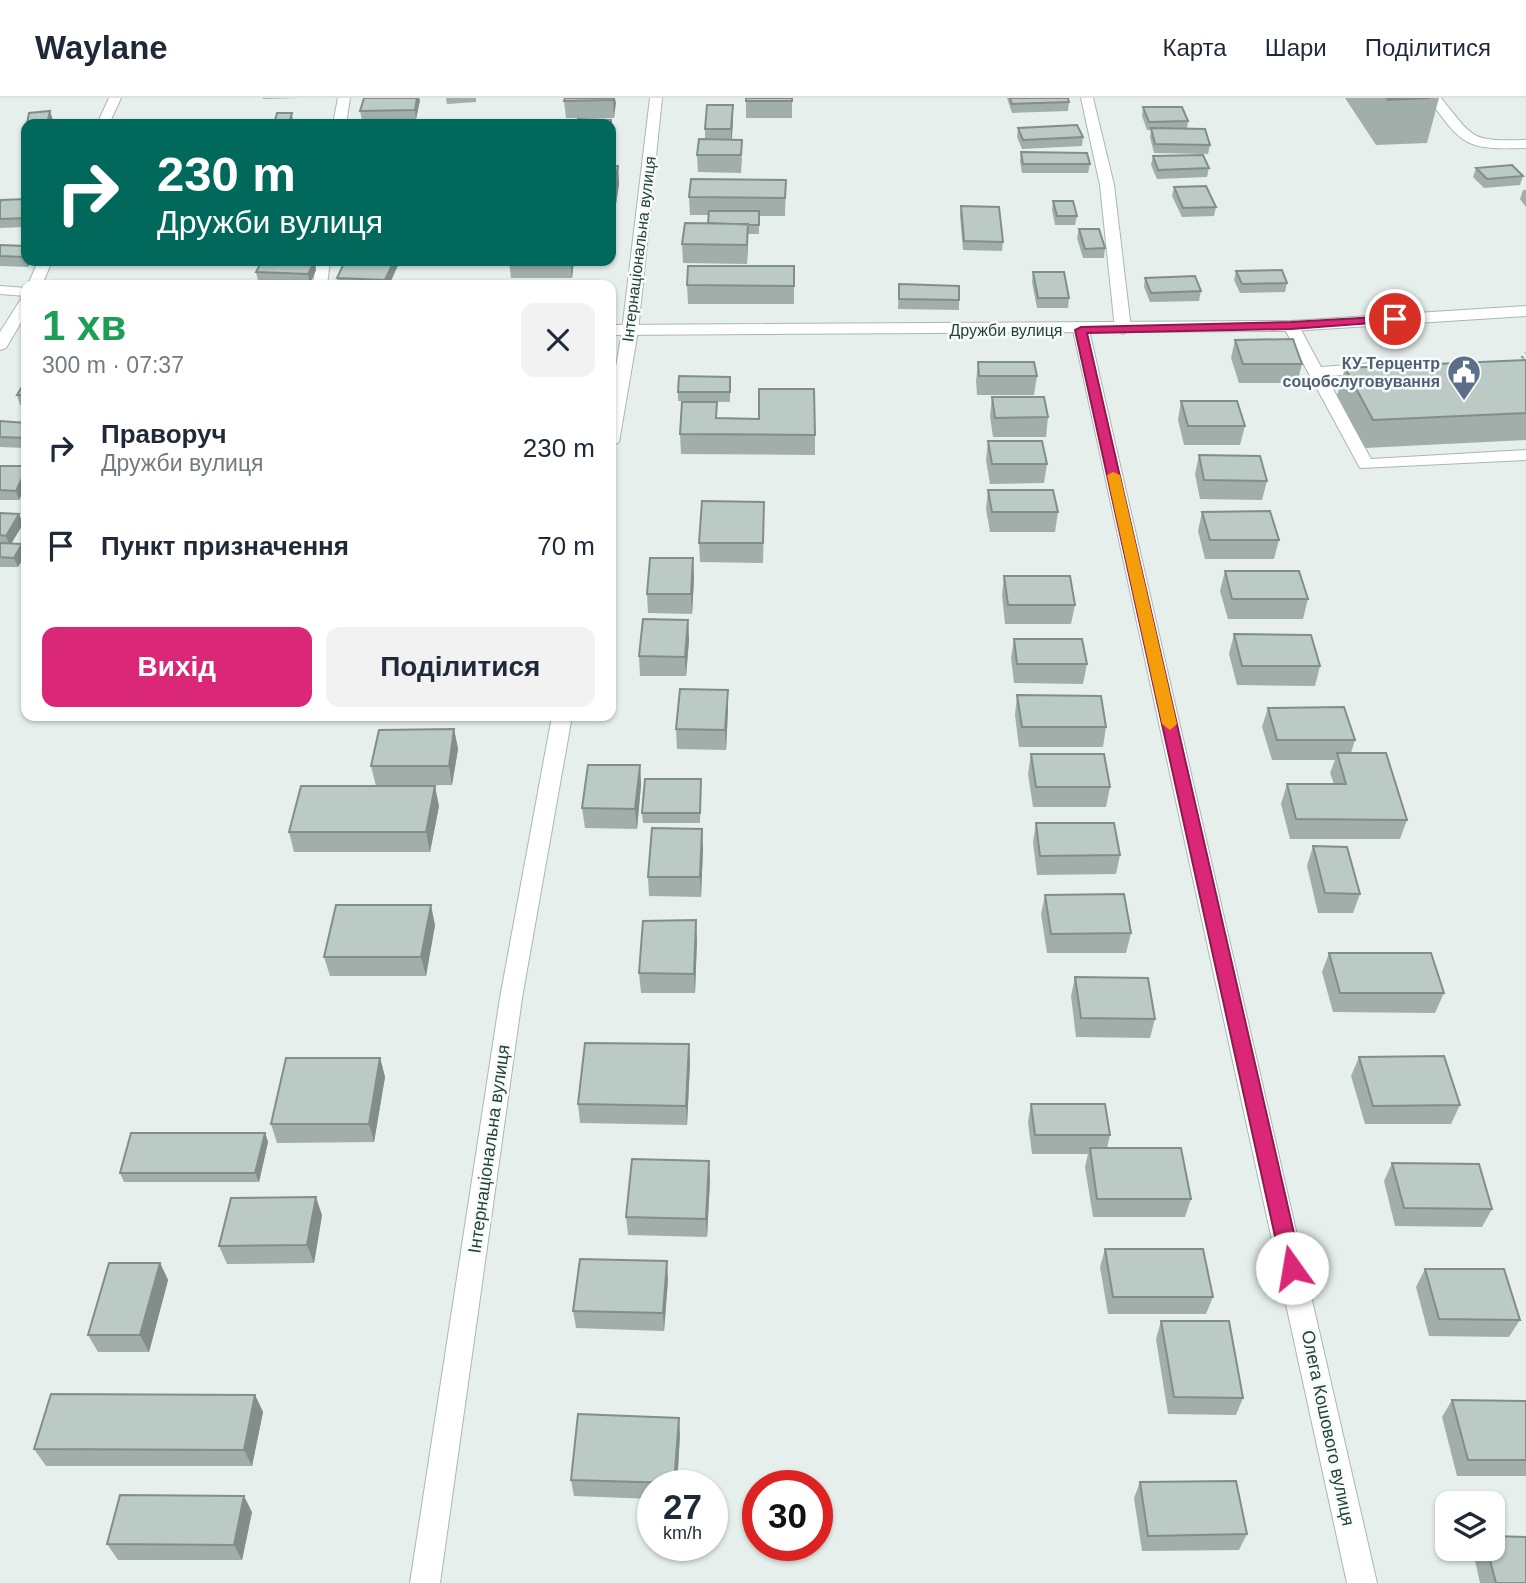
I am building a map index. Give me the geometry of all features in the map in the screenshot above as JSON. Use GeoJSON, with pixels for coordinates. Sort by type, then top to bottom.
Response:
{"type":"FeatureCollection","features":[{"type":"Feature","properties":{"kind":"street"},"geometry":{"type":"LineString","coordinates":[[105,119],[115,98]]}},
{"type":"Feature","properties":{"kind":"street"},"geometry":{"type":"LineString","coordinates":[[341,119],[344,98]]}},
{"type":"Feature","properties":{"kind":"street","name":"Інтернаціональна вулиця"},"geometry":{"type":"LineString","coordinates":[[616,413],[630,331],[656,98]]}},
{"type":"Feature","properties":{"kind":"street"},"geometry":{"type":"LineString","coordinates":[[1087,98],[1107,185],[1123,329]]}},
{"type":"Feature","properties":{"kind":"street"},"geometry":{"type":"LineString","coordinates":[[1434,98],[1466,138],[1488,145],[1526,145]]}},
{"type":"Feature","properties":{"kind":"street"},"geometry":{"type":"LineString","coordinates":[[0,290],[21,292]]}},
{"type":"Feature","properties":{"kind":"street"},"geometry":{"type":"LineString","coordinates":[[0,345],[21,310]]}},
{"type":"Feature","properties":{"kind":"street","name":"Дружби вулиця"},"geometry":{"type":"LineString","coordinates":[[616,330],[1081,330],[1291,326],[1526,311]]}},
{"type":"Feature","properties":{"kind":"street"},"geometry":{"type":"LineString","coordinates":[[1291,326],[1366,464],[1526,455]]}},
{"type":"Feature","properties":{"kind":"street","name":"Олега Кошового вулиця"},"geometry":{"type":"LineString","coordinates":[[1081,330],[1362,1583]]}},
{"type":"Feature","properties":{"kind":"street"},"geometry":{"type":"LineString","coordinates":[[1316,372],[1385,368]]}},
{"type":"Feature","properties":{"kind":"street","name":"Інтернаціональна вулиця"},"geometry":{"type":"LineString","coordinates":[[425,1583],[511,998],[561,721]]}},
{"type":"Feature","properties":{"kind":"path"},"geometry":{"type":"LineString","coordinates":[[1511,371],[1526,353]]}},
{"type":"Feature","properties":{"kind":"building"},"geometry":{"type":"Polygon","coordinates":[[[364,98],[417,98],[415,110],[360,111],[364,98]]]}},
{"type":"Feature","properties":{"kind":"building"},"geometry":{"type":"Polygon","coordinates":[[[565,98],[613,98],[613,100],[564,101],[565,98]]]}},
{"type":"Feature","properties":{"kind":"building"},"geometry":{"type":"Polygon","coordinates":[[[746,98],[792,98],[792,101],[746,101],[746,98]]]}},
{"type":"Feature","properties":{"kind":"building"},"geometry":{"type":"Polygon","coordinates":[[[1010,98],[1068,98],[1069,102],[1012,104],[1010,98]]]}},
{"type":"Feature","properties":{"kind":"building"},"geometry":{"type":"Polygon","coordinates":[[[1387,98],[1430,98],[1388,100],[1387,98]]]}},
{"type":"Feature","properties":{"kind":"building"},"geometry":{"type":"Polygon","coordinates":[[[707,105],[733,105],[731,129],[705,129],[707,105]]]}},
{"type":"Feature","properties":{"kind":"building"},"geometry":{"type":"Polygon","coordinates":[[[1143,107],[1182,107],[1188,121],[1149,122],[1143,107]]]}},
{"type":"Feature","properties":{"kind":"building"},"geometry":{"type":"Polygon","coordinates":[[[50,111],[48,119],[28,119],[29,113],[50,111]]]}},
{"type":"Feature","properties":{"kind":"building"},"geometry":{"type":"Polygon","coordinates":[[[277,113],[292,113],[290,119],[275,119],[277,113]]]}},
{"type":"Feature","properties":{"kind":"building"},"geometry":{"type":"Polygon","coordinates":[[[1077,125],[1083,137],[1023,140],[1018,128],[1077,125]]]}},
{"type":"Feature","properties":{"kind":"building"},"geometry":{"type":"Polygon","coordinates":[[[1151,128],[1205,129],[1210,145],[1155,144],[1151,128]]]}},
{"type":"Feature","properties":{"kind":"building"},"geometry":{"type":"Polygon","coordinates":[[[699,139],[742,140],[741,155],[697,155],[699,139]]]}},
{"type":"Feature","properties":{"kind":"building"},"geometry":{"type":"Polygon","coordinates":[[[1021,152],[1087,153],[1090,164],[1023,164],[1021,152]]]}},
{"type":"Feature","properties":{"kind":"building"},"geometry":{"type":"Polygon","coordinates":[[[1203,155],[1209,168],[1158,170],[1153,156],[1203,155]]]}},
{"type":"Feature","properties":{"kind":"building"},"geometry":{"type":"Polygon","coordinates":[[[1512,165],[1523,176],[1487,179],[1476,168],[1512,165]]]}},
{"type":"Feature","properties":{"kind":"building"},"geometry":{"type":"Polygon","coordinates":[[[691,179],[786,180],[785,198],[689,197],[691,179]]]}},
{"type":"Feature","properties":{"kind":"building"},"geometry":{"type":"Polygon","coordinates":[[[1206,186],[1216,207],[1183,208],[1174,187],[1206,186]]]}},
{"type":"Feature","properties":{"kind":"building"},"geometry":{"type":"Polygon","coordinates":[[[21,199],[21,218],[0,219],[1,200],[21,199]]]}},
{"type":"Feature","properties":{"kind":"building"},"geometry":{"type":"Polygon","coordinates":[[[1053,201],[1073,201],[1077,216],[1057,216],[1053,201]]]}},
{"type":"Feature","properties":{"kind":"building"},"geometry":{"type":"Polygon","coordinates":[[[961,206],[999,207],[1003,242],[964,241],[961,206]]]}},
{"type":"Feature","properties":{"kind":"building"},"geometry":{"type":"Polygon","coordinates":[[[709,211],[759,211],[759,225],[708,223],[709,211]]]}},
{"type":"Feature","properties":{"kind":"building"},"geometry":{"type":"Polygon","coordinates":[[[685,223],[748,224],[747,245],[682,244],[685,223]]]}},
{"type":"Feature","properties":{"kind":"building"},"geometry":{"type":"Polygon","coordinates":[[[1079,229],[1099,229],[1105,248],[1085,249],[1079,229]]]}},
{"type":"Feature","properties":{"kind":"building"},"geometry":{"type":"Polygon","coordinates":[[[0,245],[21,246],[21,257],[0,256],[0,245]]]}},
{"type":"Feature","properties":{"kind":"building"},"geometry":{"type":"Polygon","coordinates":[[[259,266],[312,266],[308,274],[256,272],[259,266]]]}},
{"type":"Feature","properties":{"kind":"building"},"geometry":{"type":"Polygon","coordinates":[[[343,266],[392,266],[385,280],[337,278],[343,266]]]}},
{"type":"Feature","properties":{"kind":"building"},"geometry":{"type":"Polygon","coordinates":[[[688,266],[794,266],[794,286],[687,285],[688,266]]]}},
{"type":"Feature","properties":{"kind":"building"},"geometry":{"type":"Polygon","coordinates":[[[1282,270],[1287,283],[1242,284],[1236,271],[1282,270]]]}},
{"type":"Feature","properties":{"kind":"building"},"geometry":{"type":"Polygon","coordinates":[[[1033,272],[1064,272],[1069,298],[1038,298],[1033,272]]]}},
{"type":"Feature","properties":{"kind":"building"},"geometry":{"type":"Polygon","coordinates":[[[1195,276],[1201,291],[1151,293],[1145,278],[1195,276]]]}},
{"type":"Feature","properties":{"kind":"building"},"geometry":{"type":"Polygon","coordinates":[[[899,284],[959,286],[959,300],[899,299],[899,284]]]}},
{"type":"Feature","properties":{"kind":"building"},"geometry":{"type":"Polygon","coordinates":[[[1293,339],[1302,364],[1243,364],[1235,340],[1293,339]]]}},
{"type":"Feature","properties":{"kind":"building"},"geometry":{"type":"Polygon","coordinates":[[[1526,360],[1526,413],[1373,420],[1345,368],[1526,360]]]}},
{"type":"Feature","properties":{"kind":"building"},"geometry":{"type":"Polygon","coordinates":[[[978,362],[1034,362],[1037,376],[979,376],[978,362]]]}},
{"type":"Feature","properties":{"kind":"building"},"geometry":{"type":"Polygon","coordinates":[[[679,376],[730,377],[730,392],[678,392],[679,376]]]}},
{"type":"Feature","properties":{"kind":"building"},"geometry":{"type":"Polygon","coordinates":[[[759,389],[814,389],[815,435],[680,434],[682,402],[717,402],[716,418],[759,419],[759,389]]]}},
{"type":"Feature","properties":{"kind":"building"},"geometry":{"type":"Polygon","coordinates":[[[992,397],[1044,397],[1048,417],[995,418],[992,397]]]}},
{"type":"Feature","properties":{"kind":"building"},"geometry":{"type":"Polygon","coordinates":[[[1181,401],[1237,401],[1245,426],[1188,426],[1181,401]]]}},
{"type":"Feature","properties":{"kind":"building"},"geometry":{"type":"Polygon","coordinates":[[[0,421],[21,423],[21,438],[0,437],[0,421]]]}},
{"type":"Feature","properties":{"kind":"building"},"geometry":{"type":"Polygon","coordinates":[[[988,441],[1042,441],[1047,464],[992,464],[988,441]]]}},
{"type":"Feature","properties":{"kind":"building"},"geometry":{"type":"Polygon","coordinates":[[[1199,455],[1260,456],[1267,481],[1204,480],[1199,455]]]}},
{"type":"Feature","properties":{"kind":"building"},"geometry":{"type":"Polygon","coordinates":[[[0,466],[21,466],[21,480],[16,491],[0,490],[0,466]]]}},
{"type":"Feature","properties":{"kind":"building"},"geometry":{"type":"Polygon","coordinates":[[[988,490],[1053,490],[1058,512],[992,512],[988,490]]]}},
{"type":"Feature","properties":{"kind":"building"},"geometry":{"type":"Polygon","coordinates":[[[702,501],[764,502],[763,543],[699,543],[702,501]]]}},
{"type":"Feature","properties":{"kind":"building"},"geometry":{"type":"Polygon","coordinates":[[[1270,511],[1279,540],[1210,540],[1202,512],[1270,511]]]}},
{"type":"Feature","properties":{"kind":"building"},"geometry":{"type":"Polygon","coordinates":[[[0,513],[19,514],[6,536],[0,535],[0,513]]]}},
{"type":"Feature","properties":{"kind":"building"},"geometry":{"type":"Polygon","coordinates":[[[0,543],[21,544],[14,558],[0,557],[0,543]]]}},
{"type":"Feature","properties":{"kind":"building"},"geometry":{"type":"Polygon","coordinates":[[[650,558],[693,558],[691,594],[647,594],[650,558]]]}},
{"type":"Feature","properties":{"kind":"building"},"geometry":{"type":"Polygon","coordinates":[[[1225,571],[1299,571],[1308,599],[1232,599],[1225,571]]]}},
{"type":"Feature","properties":{"kind":"building"},"geometry":{"type":"Polygon","coordinates":[[[1004,576],[1070,576],[1075,605],[1008,605],[1004,576]]]}},
{"type":"Feature","properties":{"kind":"building"},"geometry":{"type":"Polygon","coordinates":[[[643,619],[688,620],[685,657],[639,656],[643,619]]]}},
{"type":"Feature","properties":{"kind":"building"},"geometry":{"type":"Polygon","coordinates":[[[1234,634],[1311,635],[1320,666],[1242,666],[1234,634]]]}},
{"type":"Feature","properties":{"kind":"building"},"geometry":{"type":"Polygon","coordinates":[[[1014,639],[1082,639],[1087,664],[1017,664],[1014,639]]]}},
{"type":"Feature","properties":{"kind":"building"},"geometry":{"type":"Polygon","coordinates":[[[680,689],[728,690],[725,730],[676,729],[680,689]]]}},
{"type":"Feature","properties":{"kind":"building"},"geometry":{"type":"Polygon","coordinates":[[[1017,695],[1101,696],[1106,727],[1022,727],[1017,695]]]}},
{"type":"Feature","properties":{"kind":"building"},"geometry":{"type":"Polygon","coordinates":[[[1344,707],[1355,740],[1277,740],[1268,708],[1344,707]]]}},
{"type":"Feature","properties":{"kind":"building"},"geometry":{"type":"Polygon","coordinates":[[[454,729],[449,766],[371,766],[379,730],[454,729]]]}},
{"type":"Feature","properties":{"kind":"building"},"geometry":{"type":"Polygon","coordinates":[[[1337,753],[1386,753],[1407,820],[1296,819],[1287,784],[1346,784],[1337,753]]]}},
{"type":"Feature","properties":{"kind":"building"},"geometry":{"type":"Polygon","coordinates":[[[1031,754],[1104,754],[1110,787],[1036,787],[1031,754]]]}},
{"type":"Feature","properties":{"kind":"building"},"geometry":{"type":"Polygon","coordinates":[[[588,765],[640,765],[635,809],[582,808],[588,765]]]}},
{"type":"Feature","properties":{"kind":"building"},"geometry":{"type":"Polygon","coordinates":[[[645,779],[701,779],[700,813],[642,813],[645,779]]]}},
{"type":"Feature","properties":{"kind":"building"},"geometry":{"type":"Polygon","coordinates":[[[301,786],[435,786],[426,832],[289,832],[301,786]]]}},
{"type":"Feature","properties":{"kind":"building"},"geometry":{"type":"Polygon","coordinates":[[[1036,823],[1114,823],[1120,855],[1040,856],[1036,823]]]}},
{"type":"Feature","properties":{"kind":"building"},"geometry":{"type":"Polygon","coordinates":[[[652,828],[702,829],[700,877],[648,877],[652,828]]]}},
{"type":"Feature","properties":{"kind":"building"},"geometry":{"type":"Polygon","coordinates":[[[1313,846],[1347,847],[1360,894],[1325,893],[1313,846]]]}},
{"type":"Feature","properties":{"kind":"building"},"geometry":{"type":"Polygon","coordinates":[[[1124,894],[1131,933],[1051,934],[1045,895],[1124,894]]]}},
{"type":"Feature","properties":{"kind":"building"},"geometry":{"type":"Polygon","coordinates":[[[336,905],[431,905],[421,957],[324,957],[336,905]]]}},
{"type":"Feature","properties":{"kind":"building"},"geometry":{"type":"Polygon","coordinates":[[[696,920],[694,974],[639,973],[643,921],[696,920]]]}},
{"type":"Feature","properties":{"kind":"building"},"geometry":{"type":"Polygon","coordinates":[[[1329,953],[1431,953],[1444,993],[1340,993],[1329,953]]]}},
{"type":"Feature","properties":{"kind":"building"},"geometry":{"type":"Polygon","coordinates":[[[1075,977],[1148,978],[1155,1019],[1081,1018],[1075,977]]]}},
{"type":"Feature","properties":{"kind":"building"},"geometry":{"type":"Polygon","coordinates":[[[585,1043],[689,1044],[686,1106],[578,1104],[585,1043]]]}},
{"type":"Feature","properties":{"kind":"building"},"geometry":{"type":"Polygon","coordinates":[[[1444,1056],[1460,1105],[1373,1106],[1359,1057],[1444,1056]]]}},
{"type":"Feature","properties":{"kind":"building"},"geometry":{"type":"Polygon","coordinates":[[[286,1058],[380,1058],[369,1124],[271,1124],[286,1058]]]}},
{"type":"Feature","properties":{"kind":"building"},"geometry":{"type":"Polygon","coordinates":[[[1031,1104],[1105,1104],[1110,1135],[1035,1135],[1031,1104]]]}},
{"type":"Feature","properties":{"kind":"building"},"geometry":{"type":"Polygon","coordinates":[[[131,1133],[265,1133],[255,1173],[120,1173],[131,1133]]]}},
{"type":"Feature","properties":{"kind":"building"},"geometry":{"type":"Polygon","coordinates":[[[1090,1148],[1181,1148],[1191,1199],[1097,1199],[1090,1148]]]}},
{"type":"Feature","properties":{"kind":"building"},"geometry":{"type":"Polygon","coordinates":[[[632,1159],[709,1161],[706,1219],[626,1217],[632,1159]]]}},
{"type":"Feature","properties":{"kind":"building"},"geometry":{"type":"Polygon","coordinates":[[[1392,1163],[1479,1164],[1492,1209],[1404,1208],[1392,1163]]]}},
{"type":"Feature","properties":{"kind":"building"},"geometry":{"type":"Polygon","coordinates":[[[316,1197],[307,1245],[219,1246],[231,1198],[316,1197]]]}},
{"type":"Feature","properties":{"kind":"building"},"geometry":{"type":"Polygon","coordinates":[[[1105,1249],[1203,1249],[1213,1297],[1113,1297],[1105,1249]]]}},
{"type":"Feature","properties":{"kind":"building"},"geometry":{"type":"Polygon","coordinates":[[[580,1259],[667,1261],[663,1313],[573,1311],[580,1259]]]}},
{"type":"Feature","properties":{"kind":"building"},"geometry":{"type":"Polygon","coordinates":[[[109,1263],[160,1263],[140,1335],[88,1335],[109,1263]]]}},
{"type":"Feature","properties":{"kind":"building"},"geometry":{"type":"Polygon","coordinates":[[[1425,1269],[1504,1269],[1520,1320],[1439,1319],[1425,1269]]]}},
{"type":"Feature","properties":{"kind":"building"},"geometry":{"type":"Polygon","coordinates":[[[1161,1321],[1229,1321],[1243,1398],[1174,1397],[1161,1321]]]}},
{"type":"Feature","properties":{"kind":"building"},"geometry":{"type":"Polygon","coordinates":[[[51,1394],[255,1395],[244,1450],[34,1449],[51,1394]]]}},
{"type":"Feature","properties":{"kind":"building"},"geometry":{"type":"Polygon","coordinates":[[[1452,1400],[1526,1401],[1526,1460],[1468,1460],[1452,1400]]]}},
{"type":"Feature","properties":{"kind":"building"},"geometry":{"type":"Polygon","coordinates":[[[578,1414],[679,1418],[675,1470],[637,1470],[637,1482],[571,1480],[578,1414]]]}},
{"type":"Feature","properties":{"kind":"building"},"geometry":{"type":"Polygon","coordinates":[[[1236,1481],[1247,1534],[1148,1536],[1140,1482],[1236,1481]]]}},
{"type":"Feature","properties":{"kind":"building"},"geometry":{"type":"Polygon","coordinates":[[[120,1495],[244,1496],[234,1545],[107,1544],[120,1495]]]}},
{"type":"Feature","properties":{"kind":"building"},"geometry":{"type":"Polygon","coordinates":[[[1505,1536],[1526,1537],[1526,1583],[1496,1583],[1490,1561],[1505,1561],[1505,1536]]]}},
{"type":"Feature","properties":{"kind":"slow traffic"},"geometry":{"type":"LineString","coordinates":[[1113,475],[1170,724]]}},
{"type":"Feature","properties":{"kind":"place","name":"КУ Терцентр соцобслуговування"},"geometry":{"type":"Point","coordinates":[1464,402]}},
{"type":"Feature","properties":{"kind":"route"},"geometry":{"type":"LineString","coordinates":[[1292,1268],[1081,330],[1291,326],[1395,319]]}}]}
